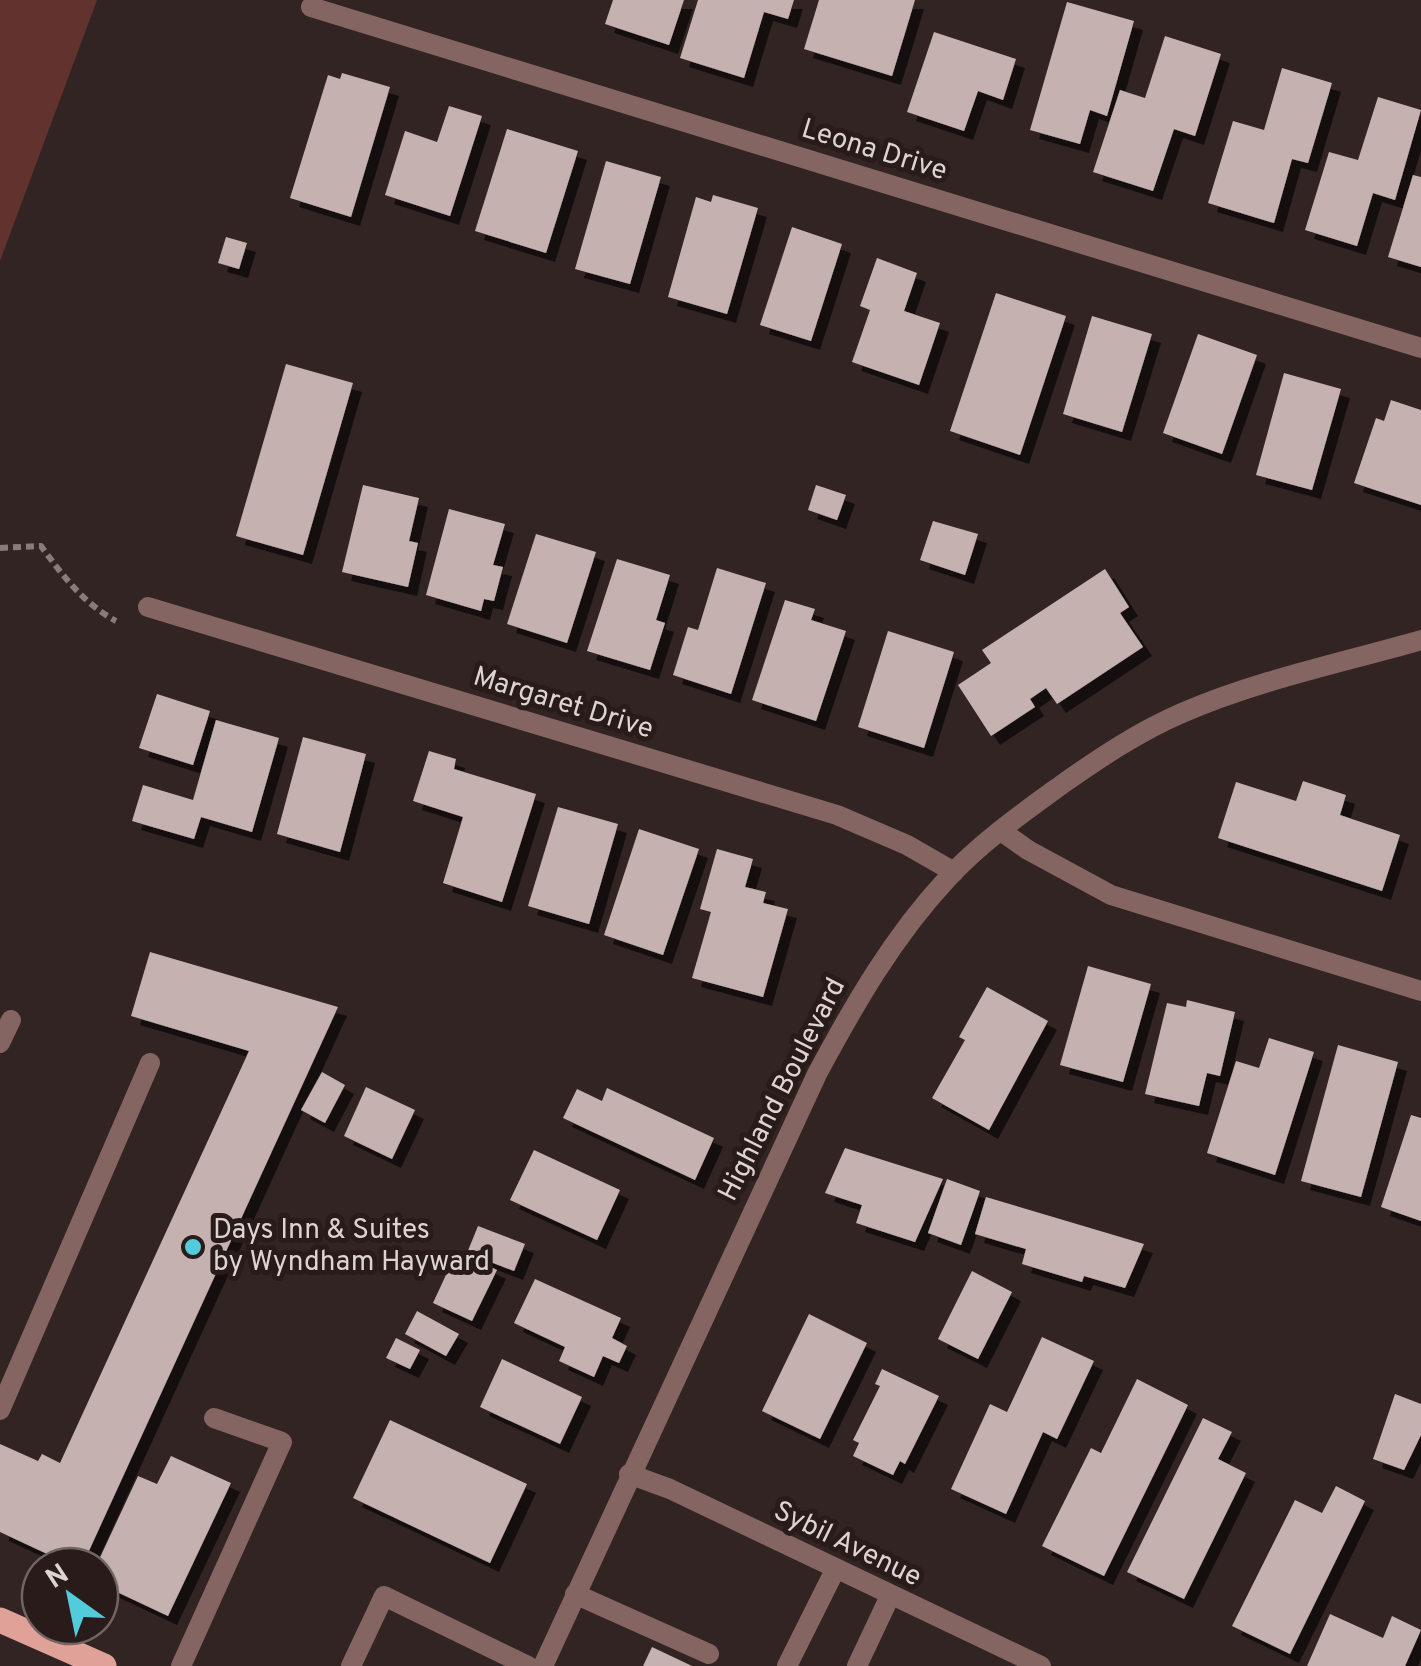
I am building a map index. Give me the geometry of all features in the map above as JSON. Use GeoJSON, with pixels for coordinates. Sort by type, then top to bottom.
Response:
{"type":"FeatureCollection","features":[{"type":"Feature","properties":{"kind":"main road"},"geometry":{"type":"LineString","coordinates":[[0,1620],[104,1666]]}},
{"type":"Feature","properties":{"kind":"street","name":"Leona Drive"},"geometry":{"type":"LineString","coordinates":[[311,6],[1421,348]]}},
{"type":"Feature","properties":{"kind":"street","name":"Margaret Drive"},"geometry":{"type":"LineString","coordinates":[[148,607],[836,815],[954,872]]}},
{"type":"Feature","properties":{"kind":"street","name":"Highland Boulevard"},"geometry":{"type":"LineString","coordinates":[[543,1666],[817,1074],[863,989],[900,936],[954,872],[1001,830],[1105,754],[1181,714],[1270,682],[1421,640]]}},
{"type":"Feature","properties":{"kind":"street"},"geometry":{"type":"LineString","coordinates":[[1001,830],[1028,850],[1111,895],[1421,991]]}},
{"type":"Feature","properties":{"kind":"street"},"geometry":{"type":"LineString","coordinates":[[0,1043],[11,1020]]}},
{"type":"Feature","properties":{"kind":"street"},"geometry":{"type":"LineString","coordinates":[[0,1410],[150,1063]]}},
{"type":"Feature","properties":{"kind":"street"},"geometry":{"type":"LineString","coordinates":[[181,1666],[282,1442],[214,1418]]}},
{"type":"Feature","properties":{"kind":"street","name":"Sybil Avenue"},"geometry":{"type":"LineString","coordinates":[[630,1474],[670,1489],[1042,1666]]}},
{"type":"Feature","properties":{"kind":"street"},"geometry":{"type":"LineString","coordinates":[[787,1666],[835,1570]]}},
{"type":"Feature","properties":{"kind":"street"},"geometry":{"type":"LineString","coordinates":[[575,1594],[709,1654]]}},
{"type":"Feature","properties":{"kind":"street"},"geometry":{"type":"LineString","coordinates":[[351,1666],[384,1596],[528,1666]]}},
{"type":"Feature","properties":{"kind":"street"},"geometry":{"type":"LineString","coordinates":[[857,1666],[890,1596]]}},
{"type":"Feature","properties":{"kind":"path"},"geometry":{"type":"LineString","coordinates":[[0,548],[41,546],[72,588],[100,612],[121,623]]}},
{"type":"Feature","properties":{"kind":"shaded area"},"geometry":{"type":"Polygon","coordinates":[[[0,0],[97,0],[0,261],[0,0]]]}},
{"type":"Feature","properties":{"kind":"building"},"geometry":{"type":"Polygon","coordinates":[[[613,0],[684,0],[669,45],[605,24],[613,0]]]}},
{"type":"Feature","properties":{"kind":"building"},"geometry":{"type":"Polygon","coordinates":[[[698,0],[794,0],[788,19],[764,12],[744,78],[680,58],[698,0]]]}},
{"type":"Feature","properties":{"kind":"building"},"geometry":{"type":"Polygon","coordinates":[[[819,0],[915,0],[892,76],[804,49],[819,0]]]}},
{"type":"Feature","properties":{"kind":"building"},"geometry":{"type":"Polygon","coordinates":[[[1067,2],[1134,21],[1107,116],[1090,110],[1080,144],[1030,130],[1067,2]]]}},
{"type":"Feature","properties":{"kind":"building"},"geometry":{"type":"Polygon","coordinates":[[[934,32],[1016,59],[1003,100],[978,91],[964,131],[907,112],[934,32]]]}},
{"type":"Feature","properties":{"kind":"building"},"geometry":{"type":"Polygon","coordinates":[[[1165,36],[1221,54],[1195,136],[1174,129],[1153,191],[1093,172],[1120,90],[1145,98],[1165,36]]]}},
{"type":"Feature","properties":{"kind":"building"},"geometry":{"type":"Polygon","coordinates":[[[1282,68],[1332,83],[1308,163],[1292,159],[1274,223],[1208,203],[1233,121],[1264,130],[1282,68]]]}},
{"type":"Feature","properties":{"kind":"building"},"geometry":{"type":"Polygon","coordinates":[[[342,73],[390,87],[351,217],[290,198],[328,75],[340,79],[342,73]]]}},
{"type":"Feature","properties":{"kind":"building"},"geometry":{"type":"Polygon","coordinates":[[[1378,97],[1421,110],[1395,200],[1373,193],[1357,246],[1305,230],[1329,152],[1358,160],[1378,97]]]}},
{"type":"Feature","properties":{"kind":"building"},"geometry":{"type":"Polygon","coordinates":[[[449,106],[482,116],[450,216],[385,195],[405,131],[437,142],[449,106]]]}},
{"type":"Feature","properties":{"kind":"building"},"geometry":{"type":"Polygon","coordinates":[[[507,129],[578,151],[546,253],[475,231],[507,129]]]}},
{"type":"Feature","properties":{"kind":"building"},"geometry":{"type":"Polygon","coordinates":[[[606,161],[661,177],[630,284],[575,269],[606,161]]]}},
{"type":"Feature","properties":{"kind":"building"},"geometry":{"type":"Polygon","coordinates":[[[1413,175],[1421,177],[1421,267],[1388,257],[1413,175]]]}},
{"type":"Feature","properties":{"kind":"building"},"geometry":{"type":"Polygon","coordinates":[[[713,195],[758,208],[727,314],[668,297],[696,197],[711,202],[713,195]]]}},
{"type":"Feature","properties":{"kind":"building"},"geometry":{"type":"Polygon","coordinates":[[[792,227],[842,244],[811,341],[760,325],[792,227]]]}},
{"type":"Feature","properties":{"kind":"building"},"geometry":{"type":"Polygon","coordinates":[[[226,237],[247,243],[239,269],[218,263],[226,237]]]}},
{"type":"Feature","properties":{"kind":"building"},"geometry":{"type":"Polygon","coordinates":[[[877,258],[917,273],[904,311],[940,323],[919,385],[852,362],[870,310],[860,306],[877,258]]]}},
{"type":"Feature","properties":{"kind":"building"},"geometry":{"type":"Polygon","coordinates":[[[996,293],[1066,316],[1020,455],[950,431],[996,293]]]}},
{"type":"Feature","properties":{"kind":"building"},"geometry":{"type":"Polygon","coordinates":[[[1092,316],[1152,334],[1122,432],[1063,414],[1092,316]]]}},
{"type":"Feature","properties":{"kind":"building"},"geometry":{"type":"Polygon","coordinates":[[[1198,334],[1257,355],[1222,454],[1163,433],[1198,334]]]}},
{"type":"Feature","properties":{"kind":"building"},"geometry":{"type":"Polygon","coordinates":[[[286,364],[353,383],[303,555],[236,536],[286,364]]]}},
{"type":"Feature","properties":{"kind":"building"},"geometry":{"type":"Polygon","coordinates":[[[1284,373],[1341,389],[1312,490],[1256,475],[1284,373]]]}},
{"type":"Feature","properties":{"kind":"building"},"geometry":{"type":"Polygon","coordinates":[[[1391,400],[1421,410],[1421,505],[1354,483],[1376,418],[1384,421],[1391,400]]]}},
{"type":"Feature","properties":{"kind":"building"},"geometry":{"type":"Polygon","coordinates":[[[363,485],[419,498],[409,541],[418,543],[408,587],[342,572],[363,485]]]}},
{"type":"Feature","properties":{"kind":"building"},"geometry":{"type":"Polygon","coordinates":[[[816,485],[846,495],[837,520],[808,510],[816,485]]]}},
{"type":"Feature","properties":{"kind":"building"},"geometry":{"type":"Polygon","coordinates":[[[449,509],[505,524],[493,565],[503,567],[494,601],[484,599],[481,611],[426,595],[449,509]]]}},
{"type":"Feature","properties":{"kind":"building"},"geometry":{"type":"Polygon","coordinates":[[[933,521],[978,534],[965,575],[920,560],[933,521]]]}},
{"type":"Feature","properties":{"kind":"building"},"geometry":{"type":"Polygon","coordinates":[[[536,534],[596,552],[567,643],[507,624],[536,534]]]}},
{"type":"Feature","properties":{"kind":"building"},"geometry":{"type":"Polygon","coordinates":[[[617,559],[670,575],[656,620],[665,623],[650,670],[587,651],[617,559]]]}},
{"type":"Feature","properties":{"kind":"building"},"geometry":{"type":"Polygon","coordinates":[[[717,568],[766,583],[731,694],[673,675],[688,627],[698,630],[717,568]]]}},
{"type":"Feature","properties":{"kind":"building"},"geometry":{"type":"Polygon","coordinates":[[[1105,569],[1129,607],[1120,613],[1143,647],[1057,704],[1046,688],[1030,699],[1035,707],[991,736],[958,685],[991,663],[982,650],[1105,569]]]}},
{"type":"Feature","properties":{"kind":"building"},"geometry":{"type":"Polygon","coordinates":[[[785,600],[815,609],[811,620],[846,631],[816,721],[752,700],[785,600]]]}},
{"type":"Feature","properties":{"kind":"building"},"geometry":{"type":"Polygon","coordinates":[[[888,631],[954,652],[924,748],[858,727],[888,631]]]}},
{"type":"Feature","properties":{"kind":"building"},"geometry":{"type":"Polygon","coordinates":[[[157,694],[210,711],[193,765],[139,748],[157,694]]]}},
{"type":"Feature","properties":{"kind":"building"},"geometry":{"type":"Polygon","coordinates":[[[216,720],[279,738],[252,832],[201,817],[194,839],[132,821],[143,785],[193,800],[216,720]]]}},
{"type":"Feature","properties":{"kind":"building"},"geometry":{"type":"Polygon","coordinates":[[[303,737],[366,754],[340,852],[277,834],[303,737]]]}},
{"type":"Feature","properties":{"kind":"building"},"geometry":{"type":"Polygon","coordinates":[[[429,751],[456,759],[454,769],[536,794],[502,902],[443,883],[463,817],[413,801],[429,751]]]}},
{"type":"Feature","properties":{"kind":"building"},"geometry":{"type":"Polygon","coordinates":[[[1303,781],[1346,795],[1340,815],[1400,835],[1382,891],[1218,838],[1236,782],[1296,801],[1303,781]]]}},
{"type":"Feature","properties":{"kind":"building"},"geometry":{"type":"Polygon","coordinates":[[[558,807],[618,824],[589,924],[528,906],[558,807]]]}},
{"type":"Feature","properties":{"kind":"building"},"geometry":{"type":"Polygon","coordinates":[[[639,829],[699,849],[663,955],[604,935],[639,829]]]}},
{"type":"Feature","properties":{"kind":"building"},"geometry":{"type":"Polygon","coordinates":[[[717,849],[753,859],[745,887],[766,892],[763,903],[788,909],[763,997],[692,978],[711,912],[700,909],[717,849]]]}},
{"type":"Feature","properties":{"kind":"building","name":"Days Inn & Suites by Wyndham Hayward"},"geometry":{"type":"Polygon","coordinates":[[[150,952],[338,1007],[91,1546],[30,1546],[0,1532],[0,1444],[38,1461],[42,1454],[60,1463],[249,1051],[131,1016],[150,952]]]}},
{"type":"Feature","properties":{"kind":"building"},"geometry":{"type":"Polygon","coordinates":[[[1088,966],[1151,984],[1123,1082],[1060,1065],[1088,966]]]}},
{"type":"Feature","properties":{"kind":"building"},"geometry":{"type":"Polygon","coordinates":[[[987,987],[1048,1021],[989,1130],[932,1098],[965,1040],[959,1037],[987,987]]]}},
{"type":"Feature","properties":{"kind":"building"},"geometry":{"type":"Polygon","coordinates":[[[1187,1000],[1235,1012],[1220,1076],[1207,1073],[1199,1106],[1145,1094],[1167,1003],[1186,1007],[1187,1000]]]}},
{"type":"Feature","properties":{"kind":"building"},"geometry":{"type":"Polygon","coordinates":[[[1269,1038],[1314,1052],[1275,1175],[1207,1153],[1236,1061],[1259,1068],[1269,1038]]]}},
{"type":"Feature","properties":{"kind":"building"},"geometry":{"type":"Polygon","coordinates":[[[1338,1045],[1398,1062],[1361,1197],[1301,1181],[1338,1045]]]}},
{"type":"Feature","properties":{"kind":"building"},"geometry":{"type":"Polygon","coordinates":[[[322,1072],[345,1085],[325,1123],[301,1110],[322,1072]]]}},
{"type":"Feature","properties":{"kind":"building"},"geometry":{"type":"Polygon","coordinates":[[[366,1087],[415,1110],[392,1159],[344,1136],[366,1087]]]}},
{"type":"Feature","properties":{"kind":"building"},"geometry":{"type":"Polygon","coordinates":[[[607,1088],[714,1138],[695,1180],[563,1118],[577,1089],[602,1101],[607,1088]]]}},
{"type":"Feature","properties":{"kind":"building"},"geometry":{"type":"Polygon","coordinates":[[[1411,1115],[1421,1118],[1421,1221],[1381,1207],[1411,1115]]]}},
{"type":"Feature","properties":{"kind":"building"},"geometry":{"type":"Polygon","coordinates":[[[845,1148],[943,1179],[915,1242],[856,1223],[862,1205],[825,1193],[845,1148]]]}},
{"type":"Feature","properties":{"kind":"building"},"geometry":{"type":"Polygon","coordinates":[[[534,1150],[620,1190],[597,1240],[510,1200],[534,1150]]]}},
{"type":"Feature","properties":{"kind":"building"},"geometry":{"type":"Polygon","coordinates":[[[947,1179],[980,1191],[961,1245],[928,1233],[947,1179]]]}},
{"type":"Feature","properties":{"kind":"building"},"geometry":{"type":"Polygon","coordinates":[[[986,1197],[1144,1244],[1125,1288],[1084,1276],[1082,1282],[1022,1264],[1026,1249],[975,1234],[986,1197]]]}},
{"type":"Feature","properties":{"kind":"building"},"geometry":{"type":"Polygon","coordinates":[[[478,1226],[525,1244],[514,1271],[467,1253],[478,1226]]]}},
{"type":"Feature","properties":{"kind":"building"},"geometry":{"type":"Polygon","coordinates":[[[457,1251],[497,1270],[472,1321],[433,1303],[457,1251]]]}},
{"type":"Feature","properties":{"kind":"building"},"geometry":{"type":"Polygon","coordinates":[[[972,1271],[1012,1292],[978,1359],[938,1339],[972,1271]]]}},
{"type":"Feature","properties":{"kind":"building"},"geometry":{"type":"Polygon","coordinates":[[[535,1279],[621,1318],[612,1338],[627,1346],[619,1363],[603,1356],[594,1377],[559,1361],[565,1347],[514,1323],[535,1279]]]}},
{"type":"Feature","properties":{"kind":"building"},"geometry":{"type":"Polygon","coordinates":[[[417,1311],[459,1334],[446,1356],[405,1334],[417,1311]]]}},
{"type":"Feature","properties":{"kind":"building"},"geometry":{"type":"Polygon","coordinates":[[[809,1314],[867,1343],[820,1439],[762,1411],[809,1314]]]}},
{"type":"Feature","properties":{"kind":"building"},"geometry":{"type":"Polygon","coordinates":[[[1042,1337],[1094,1361],[1057,1439],[1043,1432],[1006,1514],[951,1489],[990,1404],[1007,1412],[1042,1337]]]}},
{"type":"Feature","properties":{"kind":"building"},"geometry":{"type":"Polygon","coordinates":[[[396,1338],[420,1350],[410,1369],[386,1358],[396,1338]]]}},
{"type":"Feature","properties":{"kind":"building"},"geometry":{"type":"Polygon","coordinates":[[[502,1359],[582,1397],[560,1444],[480,1407],[502,1359]]]}},
{"type":"Feature","properties":{"kind":"building"},"geometry":{"type":"Polygon","coordinates":[[[882,1369],[939,1396],[905,1464],[900,1461],[893,1475],[853,1456],[859,1443],[853,1440],[880,1386],[875,1384],[882,1369]]]}},
{"type":"Feature","properties":{"kind":"building"},"geometry":{"type":"Polygon","coordinates":[[[1137,1379],[1188,1405],[1104,1576],[1042,1546],[1091,1448],[1101,1453],[1137,1379]]]}},
{"type":"Feature","properties":{"kind":"building"},"geometry":{"type":"Polygon","coordinates":[[[1395,1394],[1421,1404],[1421,1435],[1404,1470],[1373,1459],[1395,1394]]]}},
{"type":"Feature","properties":{"kind":"building"},"geometry":{"type":"Polygon","coordinates":[[[1203,1418],[1232,1432],[1218,1459],[1246,1473],[1184,1599],[1127,1572],[1203,1418]]]}},
{"type":"Feature","properties":{"kind":"building"},"geometry":{"type":"Polygon","coordinates":[[[390,1420],[527,1484],[490,1563],[353,1498],[390,1420]]]}},
{"type":"Feature","properties":{"kind":"building"},"geometry":{"type":"Polygon","coordinates":[[[171,1456],[231,1483],[168,1616],[120,1593],[120,1546],[105,1546],[138,1476],[157,1484],[171,1456]]]}},
{"type":"Feature","properties":{"kind":"building"},"geometry":{"type":"Polygon","coordinates":[[[1336,1486],[1365,1501],[1290,1654],[1232,1626],[1295,1500],[1322,1513],[1336,1486]]]}},
{"type":"Feature","properties":{"kind":"building"},"geometry":{"type":"Polygon","coordinates":[[[1330,1614],[1383,1638],[1392,1616],[1421,1630],[1405,1666],[1307,1666],[1330,1614]]]}},
{"type":"Feature","properties":{"kind":"building"},"geometry":{"type":"Polygon","coordinates":[[[652,1647],[692,1666],[643,1666],[652,1647]]]}},
{"type":"Feature","properties":{"kind":"place","name":"Days Inn & Suites by Wyndham Hayward"},"geometry":{"type":"Point","coordinates":[193,1247]}}]}
